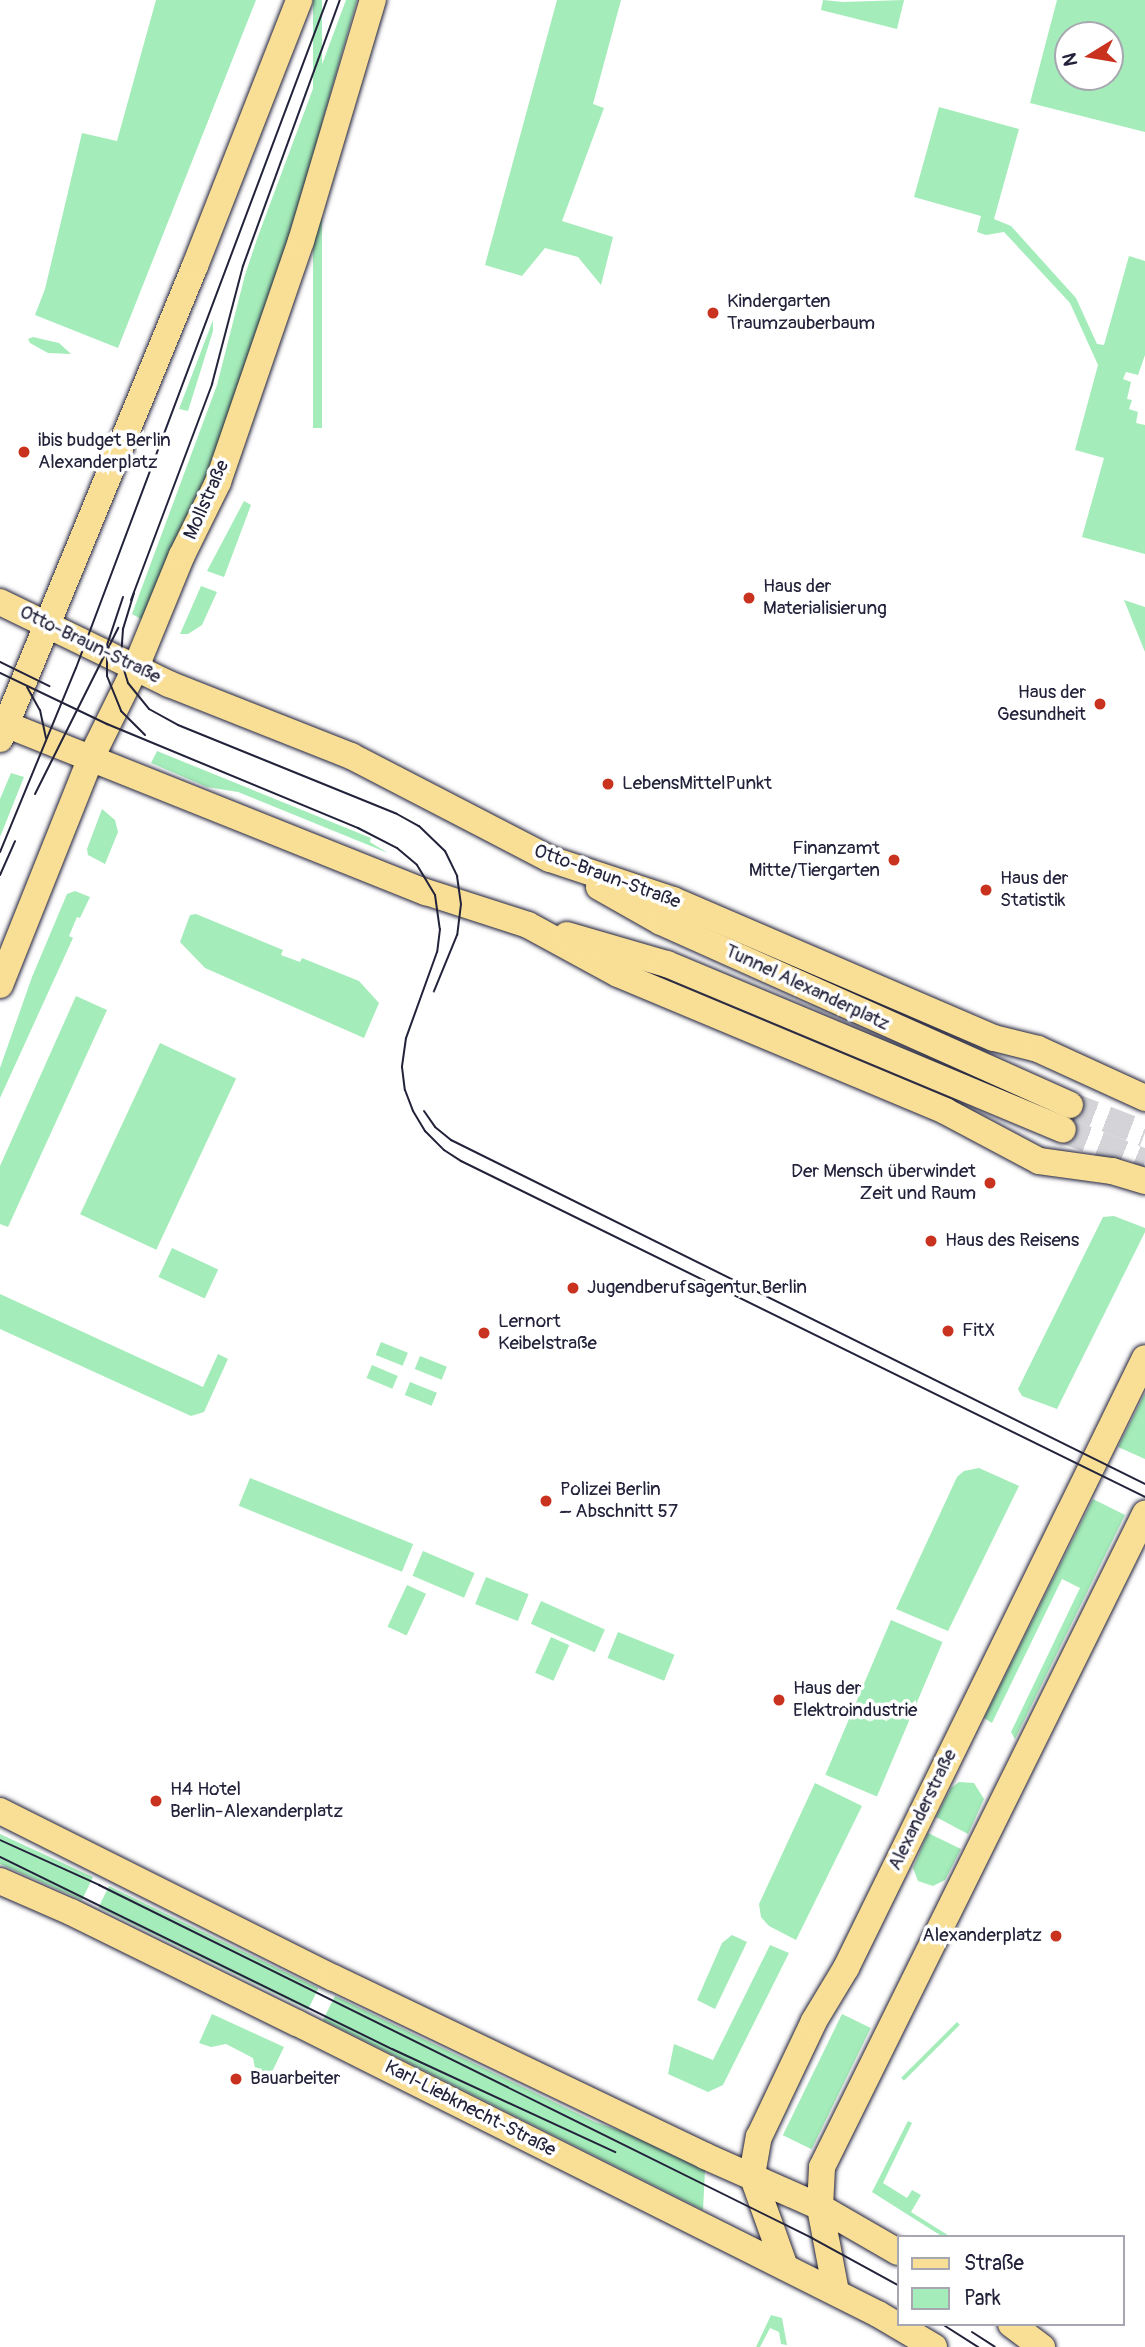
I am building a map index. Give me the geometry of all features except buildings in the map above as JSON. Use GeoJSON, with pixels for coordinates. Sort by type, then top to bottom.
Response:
{"type":"FeatureCollection","features":[{"type":"Feature","properties":{"kind":"main road"},"geometry":{"type":"LineString","coordinates":[[299,0],[48,625],[2,728],[426,892],[528,925],[618,974],[945,1111],[1021,1154],[1056,1166],[1112,1171],[1145,1181]]}},
{"type":"Feature","properties":{"kind":"main road","name":"Mollstraße"},"geometry":{"type":"LineString","coordinates":[[0,985],[90,760],[136,667],[182,555],[218,482],[266,350],[373,0]]}},
{"type":"Feature","properties":{"kind":"main road","name":"Otto-Braun-Straße"},"geometry":{"type":"LineString","coordinates":[[0,602],[181,689],[351,756],[550,859],[666,897],[994,1038],[1038,1049],[1145,1098]]}},
{"type":"Feature","properties":{"kind":"main road","name":"Tunnel Alexanderplatz"},"geometry":{"type":"LineString","coordinates":[[528,925],[634,952],[1066,1118],[661,922],[550,859]]}},
{"type":"Feature","properties":{"kind":"main road","name":"Alexanderstraße"},"geometry":{"type":"LineString","coordinates":[[752,2175],[759,2137],[814,2021],[846,1968],[1145,1358]]}},
{"type":"Feature","properties":{"kind":"main road"},"geometry":{"type":"LineString","coordinates":[[836,2292],[820,2207],[822,2167],[1145,1514]]}},
{"type":"Feature","properties":{"kind":"main road"},"geometry":{"type":"LineString","coordinates":[[0,1811],[334,1978],[705,2156],[820,2207],[897,2251]]}},
{"type":"Feature","properties":{"kind":"main road","name":"Karl-Liebknecht-Straße"},"geometry":{"type":"LineString","coordinates":[[0,1881],[71,1912],[245,1997],[836,2292],[934,2347]]}},
{"type":"Feature","properties":{"kind":"main road"},"geometry":{"type":"LineString","coordinates":[[752,2175],[785,2267]]}},
{"type":"Feature","properties":{"kind":"main road"},"geometry":{"type":"LineString","coordinates":[[1014,2326],[1042,2347]]}},
{"type":"Feature","properties":{"kind":"green space"},"geometry":{"type":"Polygon","coordinates":[[[156,0],[256,0],[118,348],[35,315],[45,289],[82,133],[117,141],[156,0]]]}},
{"type":"Feature","properties":{"kind":"green space"},"geometry":{"type":"Polygon","coordinates":[[[313,0],[322,0],[322,428],[313,428],[313,0]]]}},
{"type":"Feature","properties":{"kind":"green space"},"geometry":{"type":"Polygon","coordinates":[[[346,0],[357,0],[289,238],[222,441],[143,620],[132,614],[217,385],[257,239],[346,0]]]}},
{"type":"Feature","properties":{"kind":"green space"},"geometry":{"type":"Polygon","coordinates":[[[557,0],[621,0],[593,104],[604,108],[562,221],[613,237],[601,285],[578,257],[545,248],[522,276],[485,265],[557,0]]]}},
{"type":"Feature","properties":{"kind":"green space"},"geometry":{"type":"Polygon","coordinates":[[[823,0],[904,0],[897,29],[821,10],[823,0]]]}},
{"type":"Feature","properties":{"kind":"green space"},"geometry":{"type":"Polygon","coordinates":[[[1057,0],[1145,0],[1145,132],[1030,103],[1057,0]]]}},
{"type":"Feature","properties":{"kind":"green space"},"geometry":{"type":"Polygon","coordinates":[[[939,107],[1019,129],[994,219],[1011,226],[1076,298],[1097,344],[1104,345],[1129,256],[1145,261],[1145,355],[1138,375],[1126,372],[1123,379],[1131,382],[1127,399],[1132,400],[1129,409],[1138,412],[1136,423],[1145,425],[1145,554],[1082,537],[1104,458],[1075,450],[1098,365],[1070,303],[1004,232],[986,235],[977,232],[981,216],[914,197],[939,107]]]}},
{"type":"Feature","properties":{"kind":"green space"},"geometry":{"type":"Polygon","coordinates":[[[213,320],[213,331],[188,411],[179,409],[213,320]]]}},
{"type":"Feature","properties":{"kind":"green space"},"geometry":{"type":"Polygon","coordinates":[[[33,337],[59,343],[71,354],[48,353],[30,343],[28,339],[33,337]]]}},
{"type":"Feature","properties":{"kind":"green space"},"geometry":{"type":"Polygon","coordinates":[[[244,501],[251,505],[224,577],[207,571],[244,501]]]}},
{"type":"Feature","properties":{"kind":"green space"},"geometry":{"type":"Polygon","coordinates":[[[201,586],[217,592],[202,625],[188,634],[180,634],[201,586]]]}},
{"type":"Feature","properties":{"kind":"green space"},"geometry":{"type":"Polygon","coordinates":[[[1124,600],[1145,607],[1145,652],[1124,600]]]}},
{"type":"Feature","properties":{"kind":"green space"},"geometry":{"type":"Polygon","coordinates":[[[157,751],[371,838],[370,842],[388,853],[238,792],[207,787],[151,763],[157,751]]]}},
{"type":"Feature","properties":{"kind":"green space"},"geometry":{"type":"Polygon","coordinates":[[[11,773],[24,777],[0,837],[0,799],[11,773]]]}},
{"type":"Feature","properties":{"kind":"green space"},"geometry":{"type":"Polygon","coordinates":[[[102,809],[115,820],[118,832],[105,864],[88,855],[87,849],[102,809]]]}},
{"type":"Feature","properties":{"kind":"green space"},"geometry":{"type":"Polygon","coordinates":[[[75,891],[90,897],[80,918],[77,917],[69,936],[73,938],[0,1098],[0,1068],[32,977],[67,894],[75,891]]]}},
{"type":"Feature","properties":{"kind":"green space"},"geometry":{"type":"Polygon","coordinates":[[[196,914],[283,950],[281,955],[300,962],[302,958],[359,981],[379,1003],[364,1038],[205,968],[180,942],[190,915],[196,914]]]}},
{"type":"Feature","properties":{"kind":"green space"},"geometry":{"type":"Polygon","coordinates":[[[76,996],[107,1010],[8,1227],[0,1224],[0,1166],[76,996]]]}},
{"type":"Feature","properties":{"kind":"green space"},"geometry":{"type":"Polygon","coordinates":[[[160,1043],[236,1078],[156,1250],[80,1214],[160,1043]]]}},
{"type":"Feature","properties":{"kind":"green space"},"geometry":{"type":"Polygon","coordinates":[[[1114,1216],[1145,1228],[1145,1232],[1057,1409],[1022,1396],[1018,1389],[1103,1217],[1114,1216]]]}},
{"type":"Feature","properties":{"kind":"green space"},"geometry":{"type":"Polygon","coordinates":[[[172,1248],[218,1270],[205,1299],[158,1277],[172,1248]]]}},
{"type":"Feature","properties":{"kind":"green space"},"geometry":{"type":"Polygon","coordinates":[[[0,1294],[203,1387],[218,1354],[228,1359],[204,1412],[191,1416],[0,1329],[0,1294]]]}},
{"type":"Feature","properties":{"kind":"green space"},"geometry":{"type":"Polygon","coordinates":[[[381,1342],[408,1353],[403,1366],[376,1355],[381,1342]]]}},
{"type":"Feature","properties":{"kind":"green space"},"geometry":{"type":"Polygon","coordinates":[[[420,1356],[447,1367],[442,1380],[415,1369],[420,1356]]]}},
{"type":"Feature","properties":{"kind":"green space"},"geometry":{"type":"Polygon","coordinates":[[[372,1365],[398,1376],[392,1389],[367,1378],[372,1365]]]}},
{"type":"Feature","properties":{"kind":"green space"},"geometry":{"type":"Polygon","coordinates":[[[410,1382],[437,1393],[432,1406],[405,1395],[410,1382]]]}},
{"type":"Feature","properties":{"kind":"green space"},"geometry":{"type":"Polygon","coordinates":[[[1145,1393],[1145,1459],[1118,1447],[1145,1393]]]}},
{"type":"Feature","properties":{"kind":"green space"},"geometry":{"type":"Polygon","coordinates":[[[979,1468],[1019,1486],[948,1631],[896,1609],[957,1477],[964,1471],[979,1468]]]}},
{"type":"Feature","properties":{"kind":"green space"},"geometry":{"type":"Polygon","coordinates":[[[250,1478],[413,1544],[402,1572],[239,1506],[250,1478]]]}},
{"type":"Feature","properties":{"kind":"green space"},"geometry":{"type":"Polygon","coordinates":[[[1093,1499],[1125,1515],[1015,1739],[1011,1732],[1080,1588],[1062,1579],[992,1723],[984,1718],[1093,1499]]]}},
{"type":"Feature","properties":{"kind":"green space"},"geometry":{"type":"Polygon","coordinates":[[[423,1551],[475,1573],[464,1598],[412,1576],[423,1551]]]}},
{"type":"Feature","properties":{"kind":"green space"},"geometry":{"type":"Polygon","coordinates":[[[486,1577],[529,1594],[518,1621],[475,1604],[486,1577]]]}},
{"type":"Feature","properties":{"kind":"green space"},"geometry":{"type":"Polygon","coordinates":[[[407,1585],[426,1594],[407,1636],[388,1627],[407,1585]]]}},
{"type":"Feature","properties":{"kind":"green space"},"geometry":{"type":"Polygon","coordinates":[[[541,1601],[605,1629],[595,1652],[531,1624],[541,1601]]]}},
{"type":"Feature","properties":{"kind":"green space"},"geometry":{"type":"Polygon","coordinates":[[[891,1620],[943,1642],[877,1797],[825,1775],[891,1620]]]}},
{"type":"Feature","properties":{"kind":"green space"},"geometry":{"type":"Polygon","coordinates":[[[618,1632],[675,1655],[664,1681],[608,1658],[618,1632]]]}},
{"type":"Feature","properties":{"kind":"green space"},"geometry":{"type":"Polygon","coordinates":[[[551,1637],[569,1645],[553,1681],[535,1673],[551,1637]]]}},
{"type":"Feature","properties":{"kind":"green space"},"geometry":{"type":"Polygon","coordinates":[[[959,1782],[974,1783],[984,1799],[968,1834],[936,1817],[951,1788],[959,1782]]]}},
{"type":"Feature","properties":{"kind":"green space"},"geometry":{"type":"Polygon","coordinates":[[[815,1783],[862,1806],[796,1940],[769,1926],[761,1917],[759,1904],[815,1783]]]}},
{"type":"Feature","properties":{"kind":"green space"},"geometry":{"type":"Polygon","coordinates":[[[928,1833],[961,1849],[945,1880],[933,1886],[918,1881],[913,1868],[928,1833]]]}},
{"type":"Feature","properties":{"kind":"green space"},"geometry":{"type":"Polygon","coordinates":[[[0,1834],[93,1877],[82,1900],[0,1864],[0,1834]]]}},
{"type":"Feature","properties":{"kind":"green space"},"geometry":{"type":"Polygon","coordinates":[[[109,1886],[318,1988],[308,2010],[98,1908],[109,1886]]]}},
{"type":"Feature","properties":{"kind":"green space"},"geometry":{"type":"Polygon","coordinates":[[[732,1935],[747,1942],[715,2009],[697,2000],[722,1943],[732,1935]]]}},
{"type":"Feature","properties":{"kind":"green space"},"geometry":{"type":"Polygon","coordinates":[[[770,1945],[789,1953],[723,2085],[708,2092],[668,2074],[674,2044],[713,2060],[770,1945]]]}},
{"type":"Feature","properties":{"kind":"green space"},"geometry":{"type":"Polygon","coordinates":[[[335,1996],[595,2122],[624,2132],[705,2170],[703,2210],[323,2020],[335,1996]]]}},
{"type":"Feature","properties":{"kind":"green space"},"geometry":{"type":"Polygon","coordinates":[[[212,2014],[284,2047],[270,2076],[255,2068],[253,2058],[226,2044],[211,2047],[199,2043],[212,2014]]]}},
{"type":"Feature","properties":{"kind":"green space"},"geometry":{"type":"Polygon","coordinates":[[[842,2014],[871,2028],[812,2149],[783,2135],[842,2014]]]}},
{"type":"Feature","properties":{"kind":"green space"},"geometry":{"type":"Polygon","coordinates":[[[957,2022],[960,2025],[904,2081],[901,2078],[957,2022]]]}},
{"type":"Feature","properties":{"kind":"green space"},"geometry":{"type":"Polygon","coordinates":[[[908,2121],[912,2123],[883,2183],[907,2198],[912,2190],[921,2195],[911,2212],[948,2235],[940,2235],[872,2192],[908,2121]]]}},
{"type":"Feature","properties":{"kind":"green space"},"geometry":{"type":"Polygon","coordinates":[[[771,2315],[782,2318],[787,2345],[781,2344],[779,2332],[770,2328],[760,2347],[756,2347],[771,2315]]]}},
{"type":"Feature","properties":{"kind":"tunnel"},"geometry":{"type":"LineString","coordinates":[[1070,1105],[1145,1134]]}},
{"type":"Feature","properties":{"kind":"tunnel"},"geometry":{"type":"LineString","coordinates":[[1063,1130],[1145,1162]]}},
{"type":"Feature","properties":{"kind":"tram line"},"geometry":{"type":"LineString","coordinates":[[0,852],[76,668],[327,0]]}},
{"type":"Feature","properties":{"kind":"tram line"},"geometry":{"type":"LineString","coordinates":[[131,600],[212,384],[243,266],[340,0]]}},
{"type":"Feature","properties":{"kind":"tram line"},"geometry":{"type":"LineString","coordinates":[[134,593],[123,629],[121,660],[128,683],[149,709],[178,725],[397,814],[419,826],[445,851],[457,876],[461,904],[457,935],[434,991]]}},
{"type":"Feature","properties":{"kind":"tram line"},"geometry":{"type":"LineString","coordinates":[[123,597],[107,645],[107,676],[121,711],[145,735]]}},
{"type":"Feature","properties":{"kind":"tram line"},"geometry":{"type":"LineString","coordinates":[[35,794],[118,628]]}},
{"type":"Feature","properties":{"kind":"tram line"},"geometry":{"type":"LineString","coordinates":[[0,662],[49,686]]}},
{"type":"Feature","properties":{"kind":"tram line"},"geometry":{"type":"LineString","coordinates":[[0,673],[107,724],[358,828],[397,848],[417,865],[435,895],[440,929],[437,952],[406,1038],[402,1067],[405,1090],[413,1111],[425,1131],[444,1150],[461,1161],[1145,1497]]}},
{"type":"Feature","properties":{"kind":"tram line"},"geometry":{"type":"LineString","coordinates":[[27,687],[40,710],[46,738]]}},
{"type":"Feature","properties":{"kind":"tram line"},"geometry":{"type":"LineString","coordinates":[[0,875],[15,841]]}},
{"type":"Feature","properties":{"kind":"tram line"},"geometry":{"type":"LineString","coordinates":[[424,1111],[435,1127],[451,1140],[1145,1484]]}},
{"type":"Feature","properties":{"kind":"tram line"},"geometry":{"type":"LineString","coordinates":[[0,1840],[99,1885],[812,2238],[897,2284]]}},
{"type":"Feature","properties":{"kind":"tram line"},"geometry":{"type":"LineString","coordinates":[[0,1857],[392,2049],[615,2152]]}},
{"type":"Feature","properties":{"kind":"tram line"},"geometry":{"type":"LineString","coordinates":[[945,2326],[978,2347]]}},
{"type":"Feature","properties":{"kind":"tram line"},"geometry":{"type":"LineString","coordinates":[[972,2332],[995,2347]]}},
{"type":"Feature","properties":{"kind":"place","name":"Kindergarten Traumzauberbaum"},"geometry":{"type":"Point","coordinates":[713,313]}},
{"type":"Feature","properties":{"kind":"place","name":"ibis budget Berlin Alexanderplatz"},"geometry":{"type":"Point","coordinates":[24,452]}},
{"type":"Feature","properties":{"kind":"place","name":"Haus der Materialisierung"},"geometry":{"type":"Point","coordinates":[749,598]}},
{"type":"Feature","properties":{"kind":"place","name":"Haus der Gesundheit"},"geometry":{"type":"Point","coordinates":[1100,704]}},
{"type":"Feature","properties":{"kind":"place","name":"LebensMittelPunkt"},"geometry":{"type":"Point","coordinates":[608,784]}},
{"type":"Feature","properties":{"kind":"place","name":"Finanzamt Mitte/Tiergarten"},"geometry":{"type":"Point","coordinates":[894,860]}},
{"type":"Feature","properties":{"kind":"place","name":"Haus der Statistik"},"geometry":{"type":"Point","coordinates":[986,890]}},
{"type":"Feature","properties":{"kind":"place","name":"Der Mensch überwindet Zeit und Raum"},"geometry":{"type":"Point","coordinates":[990,1183]}},
{"type":"Feature","properties":{"kind":"place","name":"Haus des Reisens"},"geometry":{"type":"Point","coordinates":[931,1241]}},
{"type":"Feature","properties":{"kind":"place","name":"Jugendberufsagentur Berlin"},"geometry":{"type":"Point","coordinates":[573,1288]}},
{"type":"Feature","properties":{"kind":"place","name":"FitX"},"geometry":{"type":"Point","coordinates":[948,1331]}},
{"type":"Feature","properties":{"kind":"place","name":"Lernort Keibelstraße"},"geometry":{"type":"Point","coordinates":[484,1333]}},
{"type":"Feature","properties":{"kind":"place","name":"Polizei Berlin – Abschnitt 57"},"geometry":{"type":"Point","coordinates":[546,1501]}},
{"type":"Feature","properties":{"kind":"place","name":"Haus der Elektroindustrie"},"geometry":{"type":"Point","coordinates":[779,1700]}},
{"type":"Feature","properties":{"kind":"place","name":"H4 Hotel Berlin-Alexanderplatz"},"geometry":{"type":"Point","coordinates":[156,1801]}},
{"type":"Feature","properties":{"kind":"place","name":"Alexanderplatz"},"geometry":{"type":"Point","coordinates":[1056,1936]}},
{"type":"Feature","properties":{"kind":"place","name":"Bauarbeiter"},"geometry":{"type":"Point","coordinates":[236,2079]}}]}
